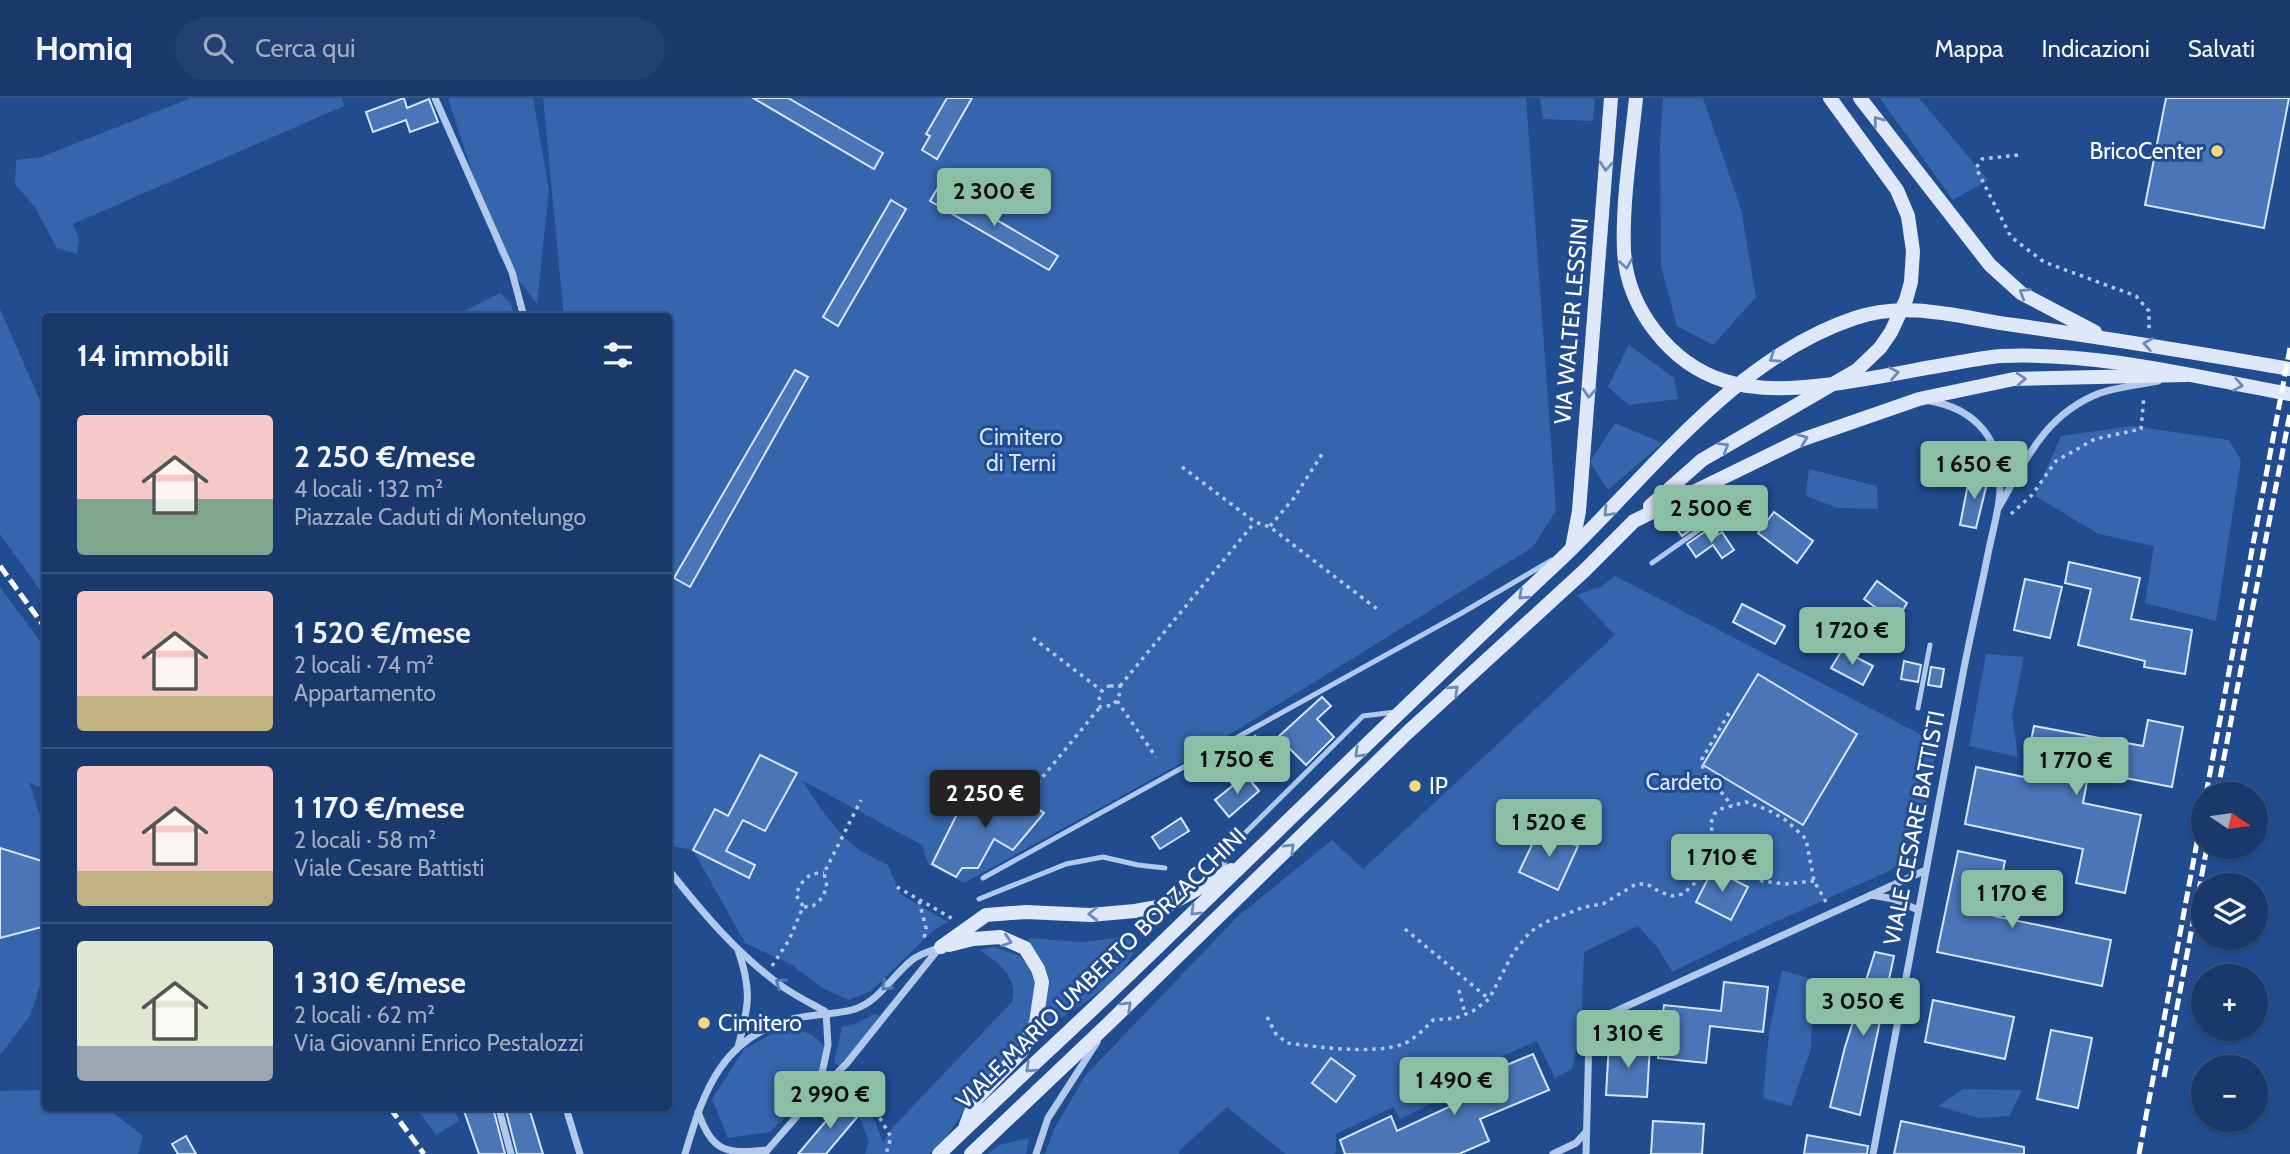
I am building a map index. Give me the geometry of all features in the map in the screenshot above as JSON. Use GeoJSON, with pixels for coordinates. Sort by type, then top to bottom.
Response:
{"type":"FeatureCollection","features":[{"type":"Feature","properties":{"kind":"main road","name":"VIA WALTER LESSINI"},"geometry":{"type":"LineString","coordinates":[[1572,548],[1579,510],[1611,98]]}},
{"type":"Feature","properties":{"kind":"main road","name":"VIA WALTER LESSINI"},"geometry":{"type":"LineString","coordinates":[[1636,98],[1624,251],[1629,282],[1650,326],[1667,345],[1709,375],[1754,388],[1824,385],[1998,356],[2053,355],[2105,360],[2186,375]]}},
{"type":"Feature","properties":{"kind":"main road"},"geometry":{"type":"LineString","coordinates":[[1633,521],[1702,460],[1857,369],[1880,348],[1906,300],[1911,282],[1913,251],[1908,216],[1897,190],[1830,98]]}},
{"type":"Feature","properties":{"kind":"main road"},"geometry":{"type":"LineString","coordinates":[[1860,98],[1990,265],[2021,293],[2106,337]]}},
{"type":"Feature","properties":{"kind":"main road","name":"VIALE MARIO UMBERTO BORZACCHINI"},"geometry":{"type":"LineString","coordinates":[[939,1154],[1572,548],[1705,414],[1793,345],[1856,318],[1892,312],[1937,312],[2106,337],[2290,369]]}},
{"type":"Feature","properties":{"kind":"main road","name":"VIALE MARIO UMBERTO BORZACCHINI"},"geometry":{"type":"LineString","coordinates":[[971,1154],[1407,733],[1584,571],[1633,521],[1798,441],[1919,399],[2014,379],[2101,386],[2186,375]]}},
{"type":"Feature","properties":{"kind":"main road"},"geometry":{"type":"LineString","coordinates":[[2186,375],[2290,394]]}},
{"type":"Feature","properties":{"kind":"main road"},"geometry":{"type":"LineString","coordinates":[[941,947],[986,915],[1026,912],[1090,915],[1169,905],[1247,861]]}},
{"type":"Feature","properties":{"kind":"main road"},"geometry":{"type":"LineString","coordinates":[[941,947],[973,939],[1000,937],[1025,948],[1038,969],[1042,982],[1036,1023],[1020,1052],[976,1099],[964,1129]]}},
{"type":"Feature","properties":{"kind":"street"},"geometry":{"type":"LineString","coordinates":[[435,98],[512,272],[523,313]]}},
{"type":"Feature","properties":{"kind":"street","name":"VIALE CESARE BATTISTI"},"geometry":{"type":"LineString","coordinates":[[1997,509],[2039,437],[2068,410],[2101,386]]}},
{"type":"Feature","properties":{"kind":"street","name":"VIALE CESARE BATTISTI"},"geometry":{"type":"LineString","coordinates":[[1873,1154],[1997,509],[2000,476],[1996,454],[1987,434],[1973,419],[1957,408],[1919,399]]}},
{"type":"Feature","properties":{"kind":"street"},"geometry":{"type":"LineString","coordinates":[[1586,1154],[1589,1036],[1592,1026],[1603,1017],[1926,870]]}},
{"type":"Feature","properties":{"kind":"street"},"geometry":{"type":"LineString","coordinates":[[672,874],[696,905],[738,949],[783,987],[826,1012]]}},
{"type":"Feature","properties":{"kind":"street"},"geometry":{"type":"LineString","coordinates":[[1870,895],[1894,899],[1918,910]]}},
{"type":"Feature","properties":{"kind":"street"},"geometry":{"type":"LineString","coordinates":[[685,1154],[698,1111],[713,1077],[738,1049],[758,1033],[794,1018],[854,1010],[869,1002],[913,959],[941,947]]}},
{"type":"Feature","properties":{"kind":"street"},"geometry":{"type":"LineString","coordinates":[[698,1111],[705,1132],[713,1143],[725,1150],[765,1152],[847,1063],[941,947]]}},
{"type":"Feature","properties":{"kind":"street"},"geometry":{"type":"LineString","coordinates":[[738,949],[747,974],[749,999],[738,1049]]}},
{"type":"Feature","properties":{"kind":"street"},"geometry":{"type":"LineString","coordinates":[[818,1092],[828,1045],[826,1012]]}},
{"type":"Feature","properties":{"kind":"street"},"geometry":{"type":"LineString","coordinates":[[1036,1154],[1048,1118],[1108,1024]]}},
{"type":"Feature","properties":{"kind":"street"},"geometry":{"type":"LineString","coordinates":[[500,1111],[511,1154]]}},
{"type":"Feature","properties":{"kind":"street"},"geometry":{"type":"LineString","coordinates":[[567,1111],[580,1154]]}},
{"type":"Feature","properties":{"kind":"street"},"geometry":{"type":"LineString","coordinates":[[1553,1154],[1576,1143],[1586,1132]]}},
{"type":"Feature","properties":{"kind":"lane"},"geometry":{"type":"LineString","coordinates":[[1652,563],[1720,515]]}},
{"type":"Feature","properties":{"kind":"lane"},"geometry":{"type":"LineString","coordinates":[[984,878],[1460,614],[1572,548]]}},
{"type":"Feature","properties":{"kind":"lane"},"geometry":{"type":"LineString","coordinates":[[1918,708],[1930,645]]}},
{"type":"Feature","properties":{"kind":"lane"},"geometry":{"type":"LineString","coordinates":[[1220,876],[1229,849],[1363,716],[1402,711]]}},
{"type":"Feature","properties":{"kind":"lane"},"geometry":{"type":"LineString","coordinates":[[1277,803],[1289,820]]}},
{"type":"Feature","properties":{"kind":"lane"},"geometry":{"type":"LineString","coordinates":[[979,900],[1078,861],[1103,857],[1138,865],[1165,867]]}},
{"type":"Feature","properties":{"kind":"path"},"geometry":{"type":"LineString","coordinates":[[1270,527],[1294,498],[1324,451]]}},
{"type":"Feature","properties":{"kind":"path"},"geometry":{"type":"LineString","coordinates":[[1182,467],[1255,522],[1270,527],[1377,609]]}},
{"type":"Feature","properties":{"kind":"path"},"geometry":{"type":"LineString","coordinates":[[1156,757],[1117,701],[1120,686],[1255,522]]}},
{"type":"Feature","properties":{"kind":"path"},"geometry":{"type":"LineString","coordinates":[[1033,638],[1102,691]]}},
{"type":"Feature","properties":{"kind":"path"},"geometry":{"type":"LineString","coordinates":[[1100,707],[1102,691],[1110,686],[1120,686]]}},
{"type":"Feature","properties":{"kind":"path"},"geometry":{"type":"LineString","coordinates":[[1032,790],[1100,707],[1117,701]]}},
{"type":"Feature","properties":{"kind":"path"},"geometry":{"type":"LineString","coordinates":[[1729,713],[1702,759],[1703,773],[1712,780],[1732,806]]}},
{"type":"Feature","properties":{"kind":"path"},"geometry":{"type":"LineString","coordinates":[[803,907],[813,906],[822,898],[827,887],[824,873],[861,800]]}},
{"type":"Feature","properties":{"kind":"path"},"geometry":{"type":"LineString","coordinates":[[1814,881],[1785,884],[1762,881],[1736,868],[1723,857],[1713,841],[1711,823],[1714,814],[1746,802],[1787,821],[1806,839],[1814,881],[1825,898],[1830,914]]}},
{"type":"Feature","properties":{"kind":"path"},"geometry":{"type":"LineString","coordinates":[[1267,1017],[1276,1034],[1286,1043],[1377,1050],[1405,1044],[1433,1020],[1456,1018],[1489,999],[1513,953],[1530,932],[1546,922],[1584,907],[1603,904],[1636,884],[1647,884],[1673,896],[1683,894],[1723,857]]}},
{"type":"Feature","properties":{"kind":"path"},"geometry":{"type":"LineString","coordinates":[[803,907],[796,895],[801,881],[815,873],[824,873]]}},
{"type":"Feature","properties":{"kind":"path"},"geometry":{"type":"LineString","coordinates":[[897,887],[954,920]]}},
{"type":"Feature","properties":{"kind":"path"},"geometry":{"type":"LineString","coordinates":[[913,959],[924,942],[926,928],[919,901]]}},
{"type":"Feature","properties":{"kind":"path"},"geometry":{"type":"LineString","coordinates":[[767,973],[789,940],[803,907]]}},
{"type":"Feature","properties":{"kind":"path"},"geometry":{"type":"LineString","coordinates":[[1405,929],[1489,999]]}},
{"type":"Feature","properties":{"kind":"path"},"geometry":{"type":"LineString","coordinates":[[1459,990],[1465,1014]]}},
{"type":"Feature","properties":{"kind":"path"},"geometry":{"type":"LineString","coordinates":[[847,1063],[891,1137],[886,1154]]}},
{"type":"Feature","properties":{"kind":"green space"},"geometry":{"type":"Polygon","coordinates":[[[191,98],[342,98],[344,106],[73,224],[79,239],[77,254],[57,248],[34,206],[15,184],[16,160],[41,157],[191,98]]]}},
{"type":"Feature","properties":{"kind":"green space"},"geometry":{"type":"Polygon","coordinates":[[[448,98],[533,98],[549,190],[537,304],[499,255],[448,98]]]}},
{"type":"Feature","properties":{"kind":"green space","name":"Cimitero di Terni"},"geometry":{"type":"Polygon","coordinates":[[[543,98],[1526,98],[1556,510],[1533,547],[1203,751],[964,883],[929,865],[922,845],[803,781],[846,839],[863,852],[888,865],[900,894],[948,922],[934,930],[871,991],[849,1000],[824,989],[792,965],[745,943],[693,850],[672,846],[672,313],[564,313],[543,98]]]}},
{"type":"Feature","properties":{"kind":"green space"},"geometry":{"type":"Polygon","coordinates":[[[1540,98],[1595,98],[1593,121],[1543,119],[1540,98]]]}},
{"type":"Feature","properties":{"kind":"green space"},"geometry":{"type":"Polygon","coordinates":[[[1663,98],[1703,98],[1741,209],[1756,297],[1713,345],[1677,326],[1661,266],[1660,145],[1663,98]]]}},
{"type":"Feature","properties":{"kind":"green space"},"geometry":{"type":"Polygon","coordinates":[[[1880,98],[1919,98],[1988,180],[1953,200],[1880,98]]]}},
{"type":"Feature","properties":{"kind":"green space"},"geometry":{"type":"Polygon","coordinates":[[[500,293],[511,304],[514,313],[460,313],[500,293]]]}},
{"type":"Feature","properties":{"kind":"green space"},"geometry":{"type":"Polygon","coordinates":[[[0,309],[42,405],[42,593],[0,534],[0,309]]]}},
{"type":"Feature","properties":{"kind":"green space"},"geometry":{"type":"Polygon","coordinates":[[[1629,345],[1674,378],[1678,399],[1629,405],[1608,387],[1629,345]]]}},
{"type":"Feature","properties":{"kind":"green space"},"geometry":{"type":"Polygon","coordinates":[[[1615,423],[1662,443],[1608,490],[1590,462],[1615,423]]]}},
{"type":"Feature","properties":{"kind":"green space"},"geometry":{"type":"Polygon","coordinates":[[[2132,426],[2229,440],[2241,460],[2216,621],[2145,603],[2154,546],[2099,534],[2035,496],[2061,436],[2132,426]]]}},
{"type":"Feature","properties":{"kind":"green space"},"geometry":{"type":"Polygon","coordinates":[[[1809,469],[1877,486],[1878,509],[1838,508],[1806,496],[1809,469]]]}},
{"type":"Feature","properties":{"kind":"green space","name":"Cardeto"},"geometry":{"type":"Polygon","coordinates":[[[1615,576],[1937,743],[1917,850],[1889,871],[1672,972],[1658,948],[1638,926],[1584,952],[1581,1028],[1572,1069],[1555,1078],[1537,1041],[1464,1073],[1469,1085],[1400,1119],[1393,1107],[1336,1134],[1334,1154],[1285,1154],[1227,1107],[1179,1151],[1179,1154],[1045,1154],[1054,1129],[1085,1076],[1237,917],[1332,840],[1363,869],[1615,635],[1577,595],[1600,587],[1615,576]]]}},
{"type":"Feature","properties":{"kind":"green space"},"geometry":{"type":"Polygon","coordinates":[[[0,587],[42,644],[42,784],[38,787],[29,782],[42,821],[42,979],[30,1016],[0,1055],[0,587]]]}},
{"type":"Feature","properties":{"kind":"green space"},"geometry":{"type":"Polygon","coordinates":[[[1986,654],[2024,657],[2012,715],[2018,757],[1969,746],[1986,654]]]}},
{"type":"Feature","properties":{"kind":"green space"},"geometry":{"type":"Polygon","coordinates":[[[1136,936],[1134,950],[1116,977],[1088,1000],[1046,1028],[1043,986],[1028,938],[1082,942],[1136,936]]]}},
{"type":"Feature","properties":{"kind":"green space"},"geometry":{"type":"Polygon","coordinates":[[[994,947],[1020,956],[1033,971],[1036,993],[1028,1027],[1014,1051],[983,1082],[947,1136],[929,1154],[865,1154],[869,1142],[861,1121],[846,1099],[849,1092],[856,1089],[874,1119],[883,1142],[894,1126],[1011,1003],[1013,987],[1006,972],[979,950],[994,947]]]}},
{"type":"Feature","properties":{"kind":"green space"},"geometry":{"type":"Polygon","coordinates":[[[1782,970],[1813,980],[1811,1049],[1791,1106],[1763,1098],[1769,1032],[1782,970]]]}},
{"type":"Feature","properties":{"kind":"green space"},"geometry":{"type":"Polygon","coordinates":[[[875,1014],[879,1016],[879,1020],[840,1066],[834,1063],[842,1027],[875,1014]]]}},
{"type":"Feature","properties":{"kind":"green space"},"geometry":{"type":"Polygon","coordinates":[[[789,1025],[812,1035],[823,1045],[824,1080],[770,1132],[728,1138],[712,1099],[744,1049],[789,1025]]]}},
{"type":"Feature","properties":{"kind":"green space"},"geometry":{"type":"Polygon","coordinates":[[[1963,1089],[2022,1090],[2009,1116],[1979,1118],[1938,1106],[1963,1089]]]}},
{"type":"Feature","properties":{"kind":"green space"},"geometry":{"type":"Polygon","coordinates":[[[42,1090],[42,1111],[111,1111],[143,1136],[138,1154],[0,1154],[0,1091],[42,1090]]]}},
{"type":"Feature","properties":{"kind":"green space"},"geometry":{"type":"Polygon","coordinates":[[[418,1111],[454,1111],[459,1121],[436,1135],[418,1111]]]}},
{"type":"Feature","properties":{"kind":"green space"},"geometry":{"type":"Polygon","coordinates":[[[1029,1138],[1026,1154],[988,1154],[999,1145],[1029,1138]]]}},
{"type":"Feature","properties":{"kind":"building"},"geometry":{"type":"Polygon","coordinates":[[[404,98],[407,108],[429,99],[438,122],[410,132],[406,120],[373,132],[366,112],[404,98]]]}},
{"type":"Feature","properties":{"kind":"building"},"geometry":{"type":"Polygon","coordinates":[[[753,98],[788,98],[883,153],[874,169],[753,98]]]}},
{"type":"Feature","properties":{"kind":"building"},"geometry":{"type":"Polygon","coordinates":[[[947,98],[972,98],[937,159],[922,150],[930,136],[926,134],[947,98]]]}},
{"type":"Feature","properties":{"kind":"building","name":"BricoCenter"},"geometry":{"type":"Polygon","coordinates":[[[2166,98],[2289,98],[2264,228],[2145,205],[2166,98]]]}},
{"type":"Feature","properties":{"kind":"building"},"geometry":{"type":"Polygon","coordinates":[[[939,186],[1058,256],[1049,270],[930,201],[939,186]]]}},
{"type":"Feature","properties":{"kind":"building"},"geometry":{"type":"Polygon","coordinates":[[[891,200],[906,209],[838,326],[823,317],[891,200]]]}},
{"type":"Feature","properties":{"kind":"building"},"geometry":{"type":"Polygon","coordinates":[[[795,370],[808,377],[690,587],[674,578],[795,370]]]}},
{"type":"Feature","properties":{"kind":"building"},"geometry":{"type":"Polygon","coordinates":[[[1970,474],[1988,479],[1976,528],[1960,525],[1970,474]]]}},
{"type":"Feature","properties":{"kind":"building"},"geometry":{"type":"Polygon","coordinates":[[[1691,509],[1700,523],[1682,536],[1672,522],[1691,509]]]}},
{"type":"Feature","properties":{"kind":"building"},"geometry":{"type":"Polygon","coordinates":[[[1774,512],[1813,541],[1797,563],[1758,533],[1774,512]]]}},
{"type":"Feature","properties":{"kind":"building"},"geometry":{"type":"Polygon","coordinates":[[[1706,531],[1711,539],[1722,532],[1734,550],[1722,558],[1713,545],[1696,557],[1687,544],[1706,531]]]}},
{"type":"Feature","properties":{"kind":"building"},"geometry":{"type":"Polygon","coordinates":[[[2069,562],[2140,578],[2131,619],[2192,630],[2185,674],[2144,667],[2145,661],[2078,645],[2091,589],[2065,583],[2069,562]]]}},
{"type":"Feature","properties":{"kind":"building"},"geometry":{"type":"Polygon","coordinates":[[[2025,579],[2062,587],[2050,638],[2014,630],[2025,579]]]}},
{"type":"Feature","properties":{"kind":"building"},"geometry":{"type":"Polygon","coordinates":[[[1877,581],[1907,603],[1896,622],[1864,599],[1877,581]]]}},
{"type":"Feature","properties":{"kind":"building"},"geometry":{"type":"Polygon","coordinates":[[[1742,604],[1785,626],[1775,644],[1733,622],[1742,604]]]}},
{"type":"Feature","properties":{"kind":"building"},"geometry":{"type":"Polygon","coordinates":[[[1842,650],[1873,666],[1863,685],[1831,668],[1842,650]]]}},
{"type":"Feature","properties":{"kind":"building"},"geometry":{"type":"Polygon","coordinates":[[[1904,661],[1921,665],[1918,682],[1901,679],[1904,661]]]}},
{"type":"Feature","properties":{"kind":"building"},"geometry":{"type":"Polygon","coordinates":[[[1931,667],[1944,669],[1941,687],[1928,685],[1931,667]]]}},
{"type":"Feature","properties":{"kind":"building"},"geometry":{"type":"Polygon","coordinates":[[[1758,674],[1857,734],[1803,825],[1703,765],[1758,674]]]}},
{"type":"Feature","properties":{"kind":"building"},"geometry":{"type":"Polygon","coordinates":[[[1322,697],[1331,706],[1317,719],[1334,737],[1306,765],[1288,747],[1265,768],[1255,768],[1239,751],[1255,736],[1266,748],[1322,697]]]}},
{"type":"Feature","properties":{"kind":"building"},"geometry":{"type":"Polygon","coordinates":[[[2148,720],[2183,727],[2172,787],[2089,771],[2083,803],[2141,815],[2125,893],[2076,883],[2083,849],[1965,824],[1976,767],[2024,777],[2034,726],[2143,746],[2148,720]]]}},
{"type":"Feature","properties":{"kind":"building"},"geometry":{"type":"Polygon","coordinates":[[[760,755],[797,773],[765,831],[743,820],[726,851],[755,865],[749,878],[693,850],[715,809],[728,816],[760,755]]]}},
{"type":"Feature","properties":{"kind":"building"},"geometry":{"type":"Polygon","coordinates":[[[1246,775],[1259,791],[1229,817],[1215,800],[1246,775]]]}},
{"type":"Feature","properties":{"kind":"building"},"geometry":{"type":"Polygon","coordinates":[[[1001,785],[1044,813],[1013,850],[994,839],[978,868],[962,868],[956,877],[932,864],[966,796],[987,806],[1001,785]]]}},
{"type":"Feature","properties":{"kind":"building"},"geometry":{"type":"Polygon","coordinates":[[[1181,818],[1189,831],[1160,849],[1152,837],[1181,818]]]}},
{"type":"Feature","properties":{"kind":"building"},"geometry":{"type":"Polygon","coordinates":[[[1548,827],[1561,834],[1559,838],[1578,846],[1558,890],[1519,872],[1539,830],[1545,833],[1548,827]]]}},
{"type":"Feature","properties":{"kind":"building"},"geometry":{"type":"Polygon","coordinates":[[[0,848],[42,861],[42,927],[0,938],[0,848]]]}},
{"type":"Feature","properties":{"kind":"building"},"geometry":{"type":"Polygon","coordinates":[[[1958,851],[2005,861],[1994,916],[2111,940],[2102,986],[1937,952],[1958,851]]]}},
{"type":"Feature","properties":{"kind":"building"},"geometry":{"type":"Polygon","coordinates":[[[1713,869],[1748,887],[1731,920],[1696,902],[1713,869]]]}},
{"type":"Feature","properties":{"kind":"building"},"geometry":{"type":"Polygon","coordinates":[[[1875,952],[1894,956],[1860,1115],[1830,1107],[1845,1047],[1875,952]]]}},
{"type":"Feature","properties":{"kind":"building"},"geometry":{"type":"Polygon","coordinates":[[[1724,982],[1768,987],[1763,1032],[1710,1026],[1706,1063],[1658,1058],[1664,1005],[1721,1011],[1724,982]]]}},
{"type":"Feature","properties":{"kind":"building"},"geometry":{"type":"Polygon","coordinates":[[[1933,1000],[2014,1017],[2005,1059],[1925,1042],[1933,1000]]]}},
{"type":"Feature","properties":{"kind":"building"},"geometry":{"type":"Polygon","coordinates":[[[2051,1030],[2092,1038],[2078,1108],[2037,1099],[2051,1030]]]}},
{"type":"Feature","properties":{"kind":"building"},"geometry":{"type":"Polygon","coordinates":[[[1609,1043],[1650,1045],[1647,1097],[1606,1095],[1609,1043]]]}},
{"type":"Feature","properties":{"kind":"building"},"geometry":{"type":"Polygon","coordinates":[[[1533,1054],[1549,1090],[1480,1119],[1489,1141],[1459,1154],[1345,1154],[1340,1140],[1391,1116],[1397,1131],[1477,1094],[1471,1080],[1533,1054]]]}},
{"type":"Feature","properties":{"kind":"building"},"geometry":{"type":"Polygon","coordinates":[[[1331,1058],[1355,1076],[1336,1102],[1312,1083],[1331,1058]]]}},
{"type":"Feature","properties":{"kind":"building"},"geometry":{"type":"Polygon","coordinates":[[[842,1102],[858,1116],[826,1154],[798,1154],[842,1102]]]}},
{"type":"Feature","properties":{"kind":"building"},"geometry":{"type":"Polygon","coordinates":[[[464,1111],[494,1111],[505,1154],[479,1154],[464,1111]]]}},
{"type":"Feature","properties":{"kind":"building"},"geometry":{"type":"Polygon","coordinates":[[[506,1111],[530,1111],[543,1154],[517,1154],[506,1111]]]}},
{"type":"Feature","properties":{"kind":"building"},"geometry":{"type":"Polygon","coordinates":[[[1653,1121],[1704,1124],[1702,1154],[1651,1154],[1653,1121]]]}},
{"type":"Feature","properties":{"kind":"building"},"geometry":{"type":"Polygon","coordinates":[[[1901,1121],[2024,1147],[2024,1154],[1894,1154],[1901,1121]]]}},
{"type":"Feature","properties":{"kind":"building"},"geometry":{"type":"Polygon","coordinates":[[[1807,1135],[1868,1146],[1867,1154],[1804,1154],[1807,1135]]]}},
{"type":"Feature","properties":{"kind":"building"},"geometry":{"type":"Polygon","coordinates":[[[186,1136],[196,1154],[178,1154],[172,1144],[186,1136]]]}},
{"type":"Feature","properties":{"kind":"railway"},"geometry":{"type":"LineString","coordinates":[[2208,782],[2290,348]]}},
{"type":"Feature","properties":{"kind":"railway"},"geometry":{"type":"LineString","coordinates":[[2219,782],[2290,413]]}},
{"type":"Feature","properties":{"kind":"railway"},"geometry":{"type":"LineString","coordinates":[[0,566],[42,624]]}},
{"type":"Feature","properties":{"kind":"railway"},"geometry":{"type":"LineString","coordinates":[[2139,1154],[2194,859]]}},
{"type":"Feature","properties":{"kind":"railway"},"geometry":{"type":"LineString","coordinates":[[2164,1077],[2205,859]]}},
{"type":"Feature","properties":{"kind":"railway"},"geometry":{"type":"LineString","coordinates":[[392,1111],[424,1154]]}},
{"type":"Feature","properties":{"kind":"place","name":"BricoCenter"},"geometry":{"type":"Point","coordinates":[2217,151]}},
{"type":"Feature","properties":{"kind":"place","name":"IP"},"geometry":{"type":"Point","coordinates":[1415,786]}},
{"type":"Feature","properties":{"kind":"place","name":"Cimitero"},"geometry":{"type":"Point","coordinates":[704,1023]}}]}
